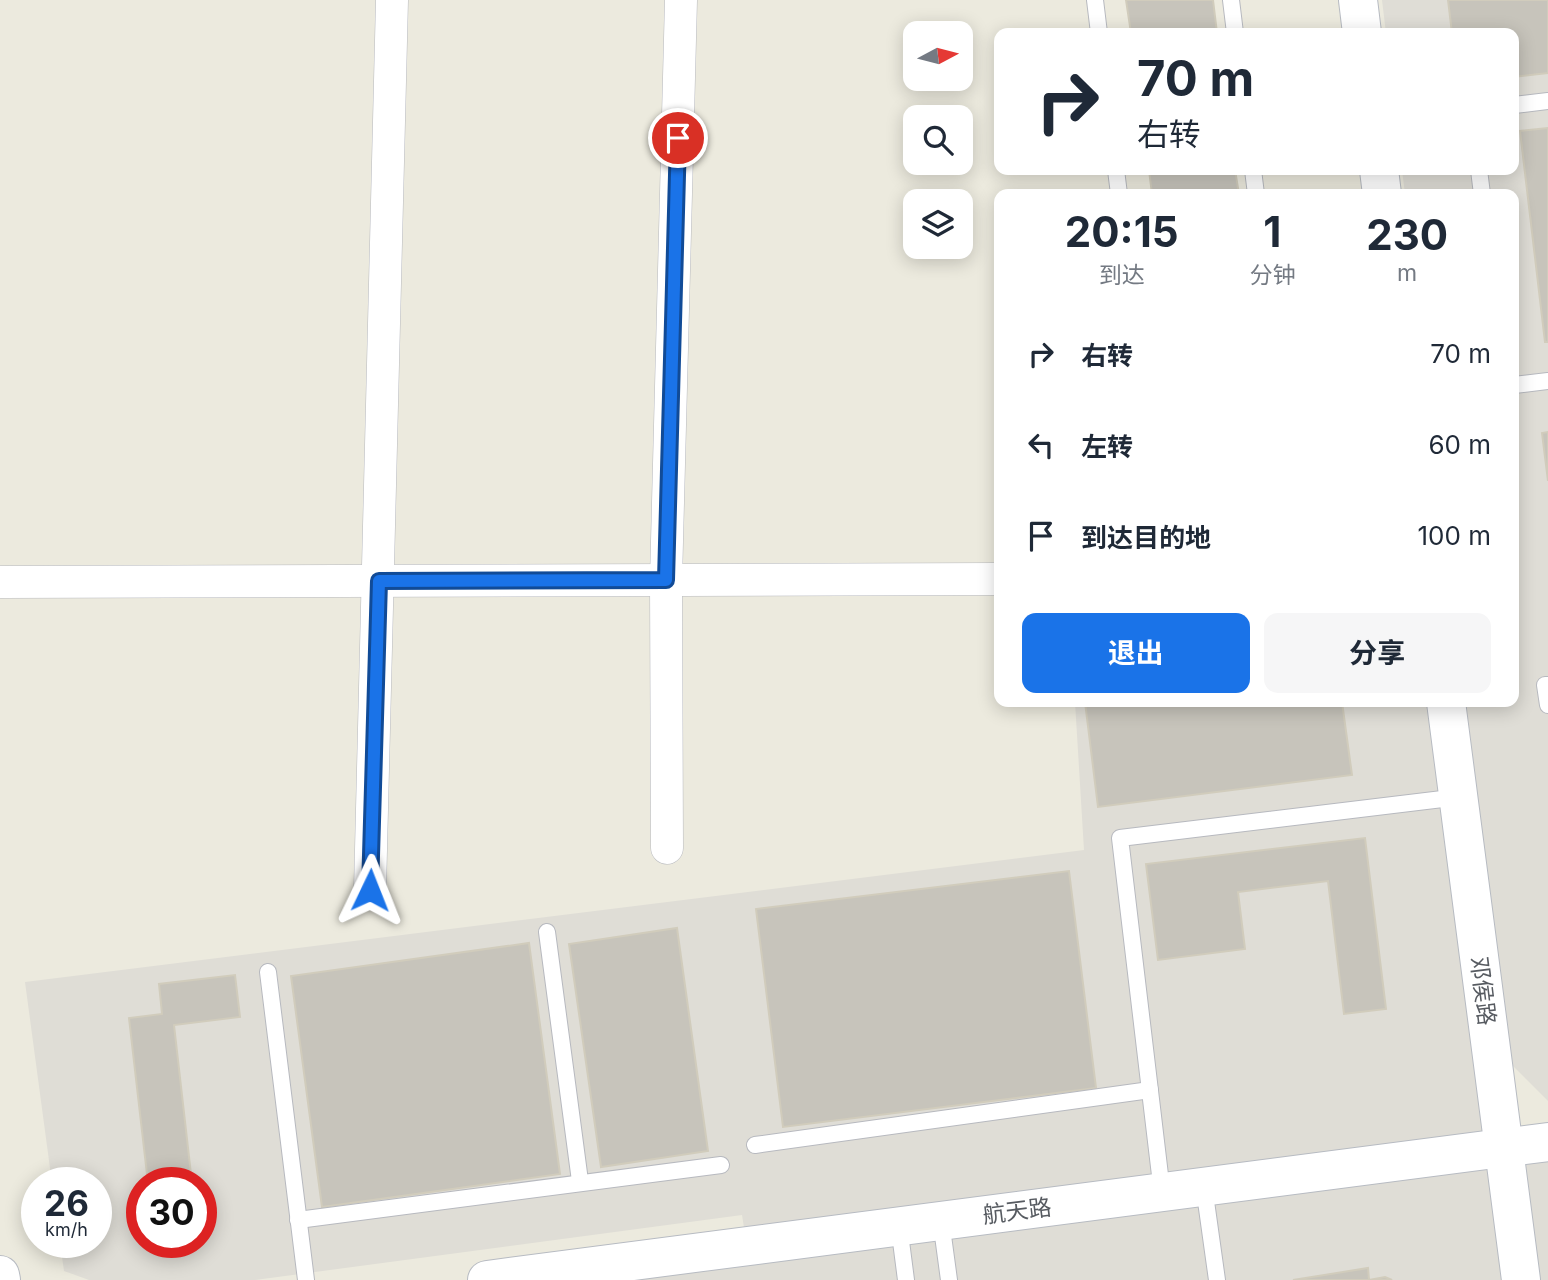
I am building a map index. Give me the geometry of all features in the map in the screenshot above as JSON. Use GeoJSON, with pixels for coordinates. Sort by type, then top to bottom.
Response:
{"type":"FeatureCollection","features":[{"type":"Feature","properties":{"kind":"street"},"geometry":{"type":"LineString","coordinates":[[370,890],[392,0]]}},
{"type":"Feature","properties":{"kind":"street"},"geometry":{"type":"LineString","coordinates":[[667,848],[666,580],[681,0]]}},
{"type":"Feature","properties":{"kind":"street"},"geometry":{"type":"LineString","coordinates":[[1358,0],[1361,28]]}},
{"type":"Feature","properties":{"kind":"street"},"geometry":{"type":"LineString","coordinates":[[0,582],[994,579]]}},
{"type":"Feature","properties":{"kind":"street","name":"邓侯路"},"geometry":{"type":"LineString","coordinates":[[1447,707],[1521,1280]]}},
{"type":"Feature","properties":{"kind":"street","name":"航天路"},"geometry":{"type":"LineString","coordinates":[[487,1280],[1548,1142]]}},
{"type":"Feature","properties":{"kind":"lane"},"geometry":{"type":"LineString","coordinates":[[1095,0],[1098,28]]}},
{"type":"Feature","properties":{"kind":"lane"},"geometry":{"type":"LineString","coordinates":[[1231,0],[1234,28]]}},
{"type":"Feature","properties":{"kind":"lane"},"geometry":{"type":"LineString","coordinates":[[1519,104],[1548,101]]}},
{"type":"Feature","properties":{"kind":"lane"},"geometry":{"type":"LineString","coordinates":[[1519,384],[1548,381]]}},
{"type":"Feature","properties":{"kind":"lane"},"geometry":{"type":"LineString","coordinates":[[1548,685],[1545,685],[1548,705]]}},
{"type":"Feature","properties":{"kind":"lane"},"geometry":{"type":"LineString","coordinates":[[1162,1192],[1120,838],[1458,797]]}},
{"type":"Feature","properties":{"kind":"lane"},"geometry":{"type":"LineString","coordinates":[[547,932],[580,1181]]}},
{"type":"Feature","properties":{"kind":"lane"},"geometry":{"type":"LineString","coordinates":[[268,972],[306,1280]]}},
{"type":"Feature","properties":{"kind":"lane"},"geometry":{"type":"LineString","coordinates":[[755,1145],[1150,1090]]}},
{"type":"Feature","properties":{"kind":"lane"},"geometry":{"type":"LineString","coordinates":[[298,1220],[580,1181],[721,1166]]}},
{"type":"Feature","properties":{"kind":"lane"},"geometry":{"type":"LineString","coordinates":[[1204,1187],[1217,1280]]}},
{"type":"Feature","properties":{"kind":"lane"},"geometry":{"type":"LineString","coordinates":[[941,1221],[949,1280]]}},
{"type":"Feature","properties":{"kind":"lane"},"geometry":{"type":"LineString","coordinates":[[899,1226],[906,1280]]}},
{"type":"Feature","properties":{"kind":"shaded area"},"geometry":{"type":"Polygon","coordinates":[[[1382,0],[1548,0],[1548,1101],[1510,1063],[1467,707],[1519,707],[1519,189],[1404,189],[1403,175],[1519,175],[1519,28],[1385,28],[1382,0]]]}},
{"type":"Feature","properties":{"kind":"shaded area"},"geometry":{"type":"Polygon","coordinates":[[[1075,707],[1447,707],[1504,1147],[1548,1142],[1548,1280],[487,1280],[747,1246],[742,1215],[255,1280],[89,1280],[64,1271],[62,1258],[112,1258],[112,1167],[50,1167],[25,982],[1084,850],[1075,707]]]}},
{"type":"Feature","properties":{"kind":"building"},"geometry":{"type":"Polygon","coordinates":[[[1126,0],[1213,0],[1216,28],[1130,28],[1126,0]]]}},
{"type":"Feature","properties":{"kind":"building"},"geometry":{"type":"Polygon","coordinates":[[[1448,0],[1548,0],[1548,73],[1519,76],[1519,28],[1451,28],[1448,0]]]}},
{"type":"Feature","properties":{"kind":"building"},"geometry":{"type":"Polygon","coordinates":[[[1548,128],[1548,342],[1545,342],[1520,131],[1548,128]]]}},
{"type":"Feature","properties":{"kind":"building"},"geometry":{"type":"Polygon","coordinates":[[[1150,175],[1236,175],[1238,189],[1151,189],[1150,175]]]}},
{"type":"Feature","properties":{"kind":"building"},"geometry":{"type":"Polygon","coordinates":[[[1548,432],[1548,481],[1542,433],[1548,432]]]}},
{"type":"Feature","properties":{"kind":"building"},"geometry":{"type":"Polygon","coordinates":[[[1086,707],[1343,707],[1352,775],[1098,807],[1086,707]]]}},
{"type":"Feature","properties":{"kind":"building"},"geometry":{"type":"Polygon","coordinates":[[[1365,838],[1386,1009],[1344,1014],[1328,881],[1238,892],[1245,949],[1158,960],[1146,864],[1365,838]]]}},
{"type":"Feature","properties":{"kind":"building"},"geometry":{"type":"Polygon","coordinates":[[[1069,871],[1096,1088],[783,1127],[756,909],[1069,871]]]}},
{"type":"Feature","properties":{"kind":"building"},"geometry":{"type":"Polygon","coordinates":[[[677,928],[708,1151],[601,1167],[569,944],[677,928]]]}},
{"type":"Feature","properties":{"kind":"building"},"geometry":{"type":"Polygon","coordinates":[[[529,943],[560,1174],[322,1207],[291,976],[529,943]]]}},
{"type":"Feature","properties":{"kind":"building"},"geometry":{"type":"Polygon","coordinates":[[[235,975],[240,1017],[174,1025],[190,1167],[146,1167],[129,1018],[162,1014],[159,984],[235,975]]]}},
{"type":"Feature","properties":{"kind":"building"},"geometry":{"type":"Polygon","coordinates":[[[1368,1268],[1369,1280],[1293,1280],[1368,1268]]]}},
{"type":"Feature","properties":{"kind":"building"},"geometry":{"type":"Polygon","coordinates":[[[1385,1277],[1392,1280],[1369,1280],[1385,1277]]]}},
{"type":"Feature","properties":{"kind":"route"},"geometry":{"type":"LineString","coordinates":[[370,890],[379,581],[666,580],[678,138]]}}]}
